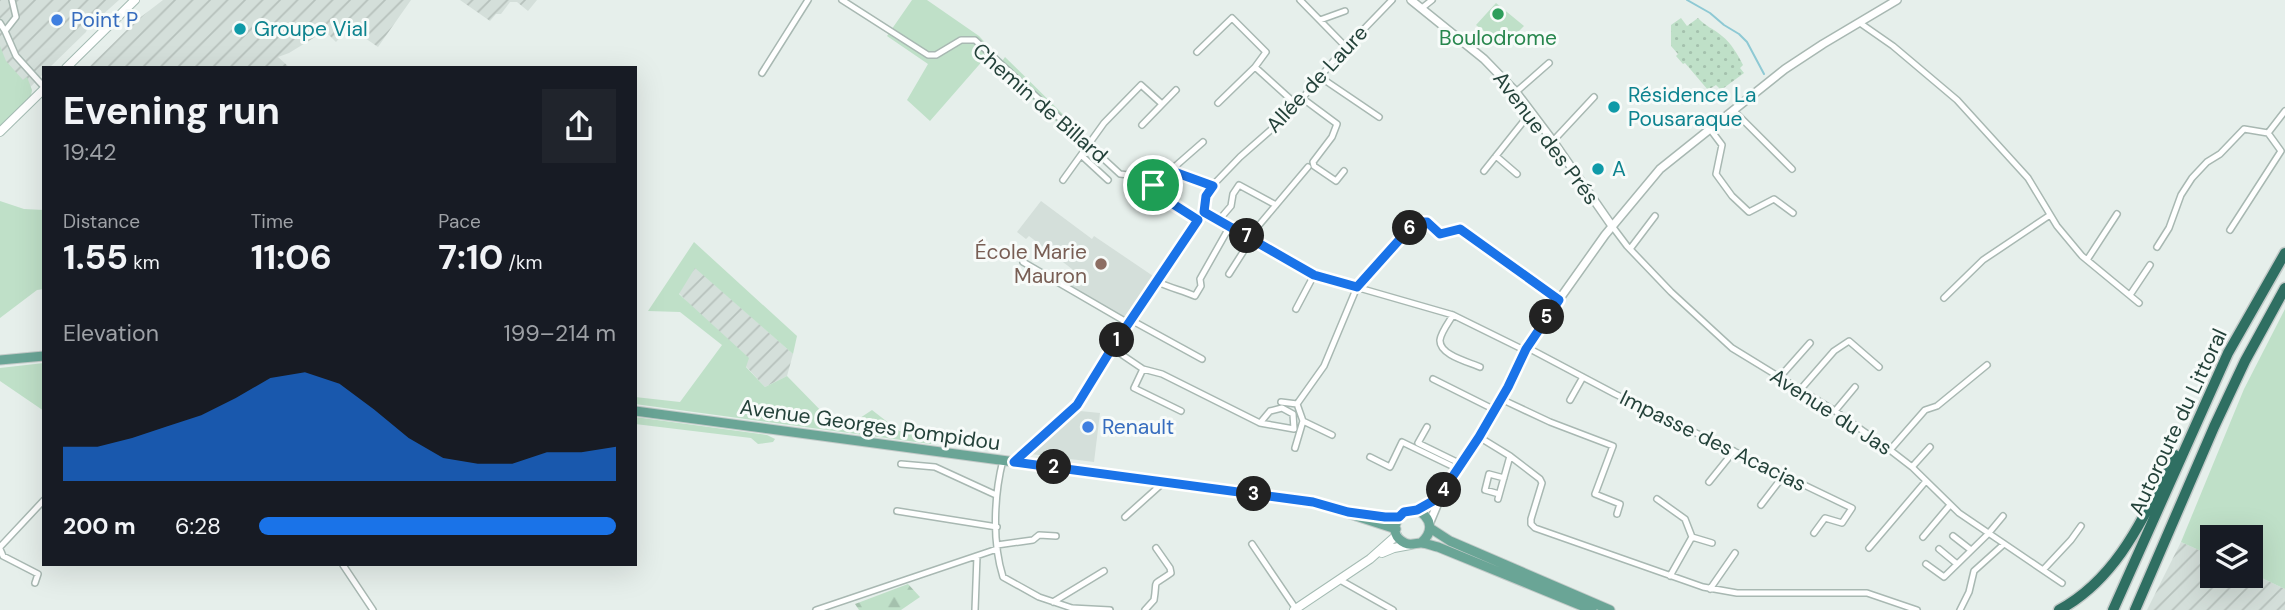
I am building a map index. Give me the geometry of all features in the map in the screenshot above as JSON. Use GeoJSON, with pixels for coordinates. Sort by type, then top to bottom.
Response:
{"type":"FeatureCollection","features":[{"type":"Feature","properties":{"kind":"highway","name":"Autoroute du Littoral"},"geometry":{"type":"LineString","coordinates":[[2113,610],[2228,353],[2285,253]]}},
{"type":"Feature","properties":{"kind":"highway","name":"Autoroute du Littoral"},"geometry":{"type":"LineString","coordinates":[[2136,607],[2230,394],[2285,288]]}},
{"type":"Feature","properties":{"kind":"highway"},"geometry":{"type":"LineString","coordinates":[[2059,610],[2069,605],[2104,575],[2125,551],[2228,353]]}},
{"type":"Feature","properties":{"kind":"main road"},"geometry":{"type":"LineString","coordinates":[[68,66],[135,0]]}},
{"type":"Feature","properties":{"kind":"main road"},"geometry":{"type":"LineString","coordinates":[[0,132],[42,90]]}},
{"type":"Feature","properties":{"kind":"main road"},"geometry":{"type":"LineString","coordinates":[[0,360],[42,356]]}},
{"type":"Feature","properties":{"kind":"main road","name":"Avenue Georges Pompidou"},"geometry":{"type":"LineString","coordinates":[[637,411],[1313,502],[1348,512],[1396,532]]}},
{"type":"Feature","properties":{"kind":"main road"},"geometry":{"type":"LineString","coordinates":[[1370,559],[1396,532],[1399,517],[1410,510],[1417,510],[1424,513],[1430,525],[1450,541],[1610,610]]}},
{"type":"Feature","properties":{"kind":"main road","name":"Avenue Georges Pompidou"},"geometry":{"type":"LineString","coordinates":[[1348,512],[1399,517]]}},
{"type":"Feature","properties":{"kind":"main road"},"geometry":{"type":"LineString","coordinates":[[1295,609],[1370,559],[1394,548],[1416,544],[1429,534],[1430,525]]}},
{"type":"Feature","properties":{"kind":"main road"},"geometry":{"type":"LineString","coordinates":[[1396,532],[1405,543],[1450,551],[1592,610]]}},
{"type":"Feature","properties":{"kind":"street"},"geometry":{"type":"LineString","coordinates":[[5,31],[15,20],[12,0]]}},
{"type":"Feature","properties":{"kind":"street"},"geometry":{"type":"LineString","coordinates":[[762,73],[808,0]]}},
{"type":"Feature","properties":{"kind":"street","name":"Chemin de Billard"},"geometry":{"type":"LineString","coordinates":[[842,0],[928,55],[936,55],[961,40],[975,40],[1120,174],[1145,177],[1173,204],[1198,220]]}},
{"type":"Feature","properties":{"kind":"street"},"geometry":{"type":"LineString","coordinates":[[1300,0],[1346,47]]}},
{"type":"Feature","properties":{"kind":"street","name":"Allée de Laure"},"geometry":{"type":"LineString","coordinates":[[1014,462],[1077,405],[1204,212],[1206,196],[1213,186],[1297,105],[1346,47],[1392,0]]}},
{"type":"Feature","properties":{"kind":"street","name":"Avenue des Prés"},"geometry":{"type":"LineString","coordinates":[[1411,0],[1484,59],[1516,92],[1612,226]]}},
{"type":"Feature","properties":{"kind":"street"},"geometry":{"type":"LineString","coordinates":[[1422,8],[1432,0]]}},
{"type":"Feature","properties":{"kind":"street"},"geometry":{"type":"LineString","coordinates":[[1417,510],[1433,501],[1443,491],[1495,410],[1526,349],[1559,300],[1612,226],[1660,169],[1807,53],[1897,0]]}},
{"type":"Feature","properties":{"kind":"street"},"geometry":{"type":"LineString","coordinates":[[1320,20],[1345,11]]}},
{"type":"Feature","properties":{"kind":"street"},"geometry":{"type":"LineString","coordinates":[[1198,52],[1231,18],[1266,52],[1255,67],[1218,103]]}},
{"type":"Feature","properties":{"kind":"street"},"geometry":{"type":"LineString","coordinates":[[0,23],[16,56],[42,86]]}},
{"type":"Feature","properties":{"kind":"street"},"geometry":{"type":"LineString","coordinates":[[1860,23],[1893,46],[1956,100],[2028,178],[2057,226],[2087,260],[2139,303]]}},
{"type":"Feature","properties":{"kind":"street"},"geometry":{"type":"LineString","coordinates":[[1516,92],[1549,63]]}},
{"type":"Feature","properties":{"kind":"street"},"geometry":{"type":"LineString","coordinates":[[1255,67],[1297,105]]}},
{"type":"Feature","properties":{"kind":"street"},"geometry":{"type":"LineString","coordinates":[[1320,77],[1379,117]]}},
{"type":"Feature","properties":{"kind":"street"},"geometry":{"type":"LineString","coordinates":[[1063,180],[1104,123],[1141,85],[1162,104]]}},
{"type":"Feature","properties":{"kind":"street"},"geometry":{"type":"LineString","coordinates":[[1142,125],[1175,90]]}},
{"type":"Feature","properties":{"kind":"street"},"geometry":{"type":"LineString","coordinates":[[1553,141],[1594,97]]}},
{"type":"Feature","properties":{"kind":"street"},"geometry":{"type":"LineString","coordinates":[[1303,98],[1337,124],[1332,137],[1313,162],[1314,166],[1336,181],[1344,171]]}},
{"type":"Feature","properties":{"kind":"street"},"geometry":{"type":"LineString","coordinates":[[1733,110],[1792,169]]}},
{"type":"Feature","properties":{"kind":"street"},"geometry":{"type":"LineString","coordinates":[[2268,133],[2285,111]]}},
{"type":"Feature","properties":{"kind":"street"},"geometry":{"type":"LineString","coordinates":[[1484,171],[1531,112]]}},
{"type":"Feature","properties":{"kind":"street"},"geometry":{"type":"LineString","coordinates":[[1710,129],[1722,145],[1716,174],[1732,196],[1749,212],[1774,199],[1793,213]]}},
{"type":"Feature","properties":{"kind":"street"},"geometry":{"type":"LineString","coordinates":[[2157,247],[2169,228],[2181,195],[2207,162],[2220,154],[2244,129],[2268,133],[2281,151],[2230,230]]}},
{"type":"Feature","properties":{"kind":"street"},"geometry":{"type":"LineString","coordinates":[[1171,170],[1203,142]]}},
{"type":"Feature","properties":{"kind":"street"},"geometry":{"type":"LineString","coordinates":[[1082,156],[1108,180]]}},
{"type":"Feature","properties":{"kind":"street"},"geometry":{"type":"LineString","coordinates":[[1496,156],[1517,174]]}},
{"type":"Feature","properties":{"kind":"street"},"geometry":{"type":"LineString","coordinates":[[1229,274],[1251,237],[1308,167]]}},
{"type":"Feature","properties":{"kind":"street"},"geometry":{"type":"LineString","coordinates":[[1153,185],[1166,169],[1213,186]]}},
{"type":"Feature","properties":{"kind":"street"},"geometry":{"type":"LineString","coordinates":[[1219,220],[1231,206],[1233,194],[1239,185],[1276,205]]}},
{"type":"Feature","properties":{"kind":"street"},"geometry":{"type":"LineString","coordinates":[[1204,212],[1314,275],[1453,315],[1526,349]]}},
{"type":"Feature","properties":{"kind":"street"},"geometry":{"type":"LineString","coordinates":[[2087,260],[2117,214]]}},
{"type":"Feature","properties":{"kind":"street"},"geometry":{"type":"LineString","coordinates":[[1944,298],[1983,260],[2050,215]]}},
{"type":"Feature","properties":{"kind":"street"},"geometry":{"type":"LineString","coordinates":[[1630,250],[1655,216]]}},
{"type":"Feature","properties":{"kind":"street"},"geometry":{"type":"LineString","coordinates":[[1297,404],[1324,366],[1357,287],[1409,229],[1419,222],[1427,222],[1440,234],[1460,229],[1559,300]]}},
{"type":"Feature","properties":{"kind":"street"},"geometry":{"type":"LineString","coordinates":[[1157,281],[1195,296],[1201,286],[1200,279],[1230,226]]}},
{"type":"Feature","properties":{"kind":"street","name":"Avenue du Jas"},"geometry":{"type":"LineString","coordinates":[[1612,226],[1630,250],[1671,292],[1732,348],[1835,411],[1891,450],[1950,505],[2062,583]]}},
{"type":"Feature","properties":{"kind":"street"},"geometry":{"type":"LineString","coordinates":[[1023,262],[1202,359]]}},
{"type":"Feature","properties":{"kind":"street"},"geometry":{"type":"LineString","coordinates":[[2130,295],[2150,265]]}},
{"type":"Feature","properties":{"kind":"street"},"geometry":{"type":"LineString","coordinates":[[1296,309],[1314,275]]}},
{"type":"Feature","properties":{"kind":"street"},"geometry":{"type":"LineString","coordinates":[[1453,315],[1440,338],[1441,345],[1446,352],[1480,367]]}},
{"type":"Feature","properties":{"kind":"street"},"geometry":{"type":"LineString","coordinates":[[1800,390],[1833,351],[1849,341],[1879,366]]}},
{"type":"Feature","properties":{"kind":"street"},"geometry":{"type":"LineString","coordinates":[[1779,378],[1810,343]]}},
{"type":"Feature","properties":{"kind":"street"},"geometry":{"type":"LineString","coordinates":[[1112,348],[1143,369],[1162,374],[1261,423],[1294,429],[1295,422],[1293,414],[1282,408],[1270,411],[1261,423]]}},
{"type":"Feature","properties":{"kind":"street","name":"Impasse des Acacias"},"geometry":{"type":"LineString","coordinates":[[1526,349],[1852,508],[1842,523],[1825,518],[1814,533]]}},
{"type":"Feature","properties":{"kind":"street"},"geometry":{"type":"LineString","coordinates":[[1891,450],[1925,410],[1937,406],[1987,365]]}},
{"type":"Feature","properties":{"kind":"street"},"geometry":{"type":"LineString","coordinates":[[1143,369],[1134,388],[1181,411]]}},
{"type":"Feature","properties":{"kind":"street"},"geometry":{"type":"LineString","coordinates":[[1570,400],[1583,377]]}},
{"type":"Feature","properties":{"kind":"street"},"geometry":{"type":"LineString","coordinates":[[1433,379],[1495,410]]}},
{"type":"Feature","properties":{"kind":"street"},"geometry":{"type":"LineString","coordinates":[[1835,411],[1855,387]]}},
{"type":"Feature","properties":{"kind":"street"},"geometry":{"type":"LineString","coordinates":[[1501,399],[1550,422],[1613,446],[1595,495],[1620,504],[1617,514]]}},
{"type":"Feature","properties":{"kind":"street"},"geometry":{"type":"LineString","coordinates":[[1281,402],[1297,404]]}},
{"type":"Feature","properties":{"kind":"street"},"geometry":{"type":"LineString","coordinates":[[1295,448],[1303,421],[1297,404]]}},
{"type":"Feature","properties":{"kind":"street"},"geometry":{"type":"LineString","coordinates":[[1303,421],[1332,435]]}},
{"type":"Feature","properties":{"kind":"street"},"geometry":{"type":"LineString","coordinates":[[1427,427],[1418,443],[1460,467]]}},
{"type":"Feature","properties":{"kind":"street"},"geometry":{"type":"LineString","coordinates":[[1479,437],[1540,479],[1542,483],[1531,520],[1535,528],[1710,589],[1737,593],[1867,593],[1917,610]]}},
{"type":"Feature","properties":{"kind":"street"},"geometry":{"type":"LineString","coordinates":[[1370,457],[1390,467],[1402,442],[1460,467]]}},
{"type":"Feature","properties":{"kind":"street"},"geometry":{"type":"LineString","coordinates":[[1912,467],[1930,447]]}},
{"type":"Feature","properties":{"kind":"street"},"geometry":{"type":"LineString","coordinates":[[1709,482],[1734,451]]}},
{"type":"Feature","properties":{"kind":"street"},"geometry":{"type":"LineString","coordinates":[[1504,478],[1489,474],[1485,490],[1498,496],[1504,478],[1510,456]]}},
{"type":"Feature","properties":{"kind":"street"},"geometry":{"type":"LineString","coordinates":[[1003,460],[996,495],[997,547],[1003,577],[1038,597],[1053,602],[1076,609],[1110,610]]}},
{"type":"Feature","properties":{"kind":"street"},"geometry":{"type":"LineString","coordinates":[[901,464],[935,467],[996,495]]}},
{"type":"Feature","properties":{"kind":"street"},"geometry":{"type":"LineString","coordinates":[[1761,505],[1784,475]]}},
{"type":"Feature","properties":{"kind":"street"},"geometry":{"type":"LineString","coordinates":[[1869,548],[1926,481]]}},
{"type":"Feature","properties":{"kind":"street"},"geometry":{"type":"LineString","coordinates":[[1125,517],[1164,482]]}},
{"type":"Feature","properties":{"kind":"street"},"geometry":{"type":"LineString","coordinates":[[1430,525],[1443,491]]}},
{"type":"Feature","properties":{"kind":"street"},"geometry":{"type":"LineString","coordinates":[[1657,499],[1685,519],[1692,537]]}},
{"type":"Feature","properties":{"kind":"street"},"geometry":{"type":"LineString","coordinates":[[35,583],[38,574],[3,556],[0,548],[42,502]]}},
{"type":"Feature","properties":{"kind":"street"},"geometry":{"type":"LineString","coordinates":[[1923,537],[1950,505]]}},
{"type":"Feature","properties":{"kind":"street"},"geometry":{"type":"LineString","coordinates":[[897,510],[997,527]]}},
{"type":"Feature","properties":{"kind":"street"},"geometry":{"type":"LineString","coordinates":[[1926,564],[1944,577],[2003,516]]}},
{"type":"Feature","properties":{"kind":"street"},"geometry":{"type":"LineString","coordinates":[[2043,570],[2081,526]]}},
{"type":"Feature","properties":{"kind":"street"},"geometry":{"type":"LineString","coordinates":[[816,610],[997,547],[1033,540],[1039,535],[1056,536]]}},
{"type":"Feature","properties":{"kind":"street"},"geometry":{"type":"LineString","coordinates":[[1953,536],[1971,550]]}},
{"type":"Feature","properties":{"kind":"street"},"geometry":{"type":"LineString","coordinates":[[1670,576],[1692,537]]}},
{"type":"Feature","properties":{"kind":"street"},"geometry":{"type":"LineString","coordinates":[[1692,537],[1712,542]]}},
{"type":"Feature","properties":{"kind":"street"},"geometry":{"type":"LineString","coordinates":[[1252,544],[1295,609]]}},
{"type":"Feature","properties":{"kind":"street"},"geometry":{"type":"LineString","coordinates":[[1960,610],[1969,592],[1974,571],[2004,544]]}},
{"type":"Feature","properties":{"kind":"street"},"geometry":{"type":"LineString","coordinates":[[1145,610],[1154,600],[1153,586],[1171,573],[1156,548]]}},
{"type":"Feature","properties":{"kind":"street"},"geometry":{"type":"LineString","coordinates":[[1939,549],[1957,564]]}},
{"type":"Feature","properties":{"kind":"street"},"geometry":{"type":"LineString","coordinates":[[1710,589],[1735,553]]}},
{"type":"Feature","properties":{"kind":"street"},"geometry":{"type":"LineString","coordinates":[[975,610],[977,556]]}},
{"type":"Feature","properties":{"kind":"street"},"geometry":{"type":"LineString","coordinates":[[344,566],[373,610]]}},
{"type":"Feature","properties":{"kind":"street"},"geometry":{"type":"LineString","coordinates":[[1053,602],[1104,571]]}},
{"type":"Feature","properties":{"kind":"street"},"geometry":{"type":"LineString","coordinates":[[1340,579],[1394,610]]}},
{"type":"Feature","properties":{"kind":"shaded area"},"geometry":{"type":"Polygon","coordinates":[[[0,0],[119,0],[100,17],[91,16],[87,20],[86,32],[51,66],[42,66],[42,75],[0,118],[0,0]]]}},
{"type":"Feature","properties":{"kind":"shaded area"},"geometry":{"type":"Polygon","coordinates":[[[163,0],[411,0],[378,47],[349,27],[336,42],[325,31],[278,57],[288,66],[90,66],[137,20],[163,0]]]}},
{"type":"Feature","properties":{"kind":"shaded area"},"geometry":{"type":"Polygon","coordinates":[[[460,0],[537,0],[528,11],[517,2],[510,2],[501,14],[496,14],[490,21],[460,0]]]}},
{"type":"Feature","properties":{"kind":"shaded area","name":"École Marie Mauron"},"geometry":{"type":"Polygon","coordinates":[[[1041,201],[1092,239],[1094,236],[1156,278],[1128,320],[1063,282],[1072,269],[1029,236],[1026,239],[1017,232],[1041,201]]]}},
{"type":"Feature","properties":{"kind":"shaded area"},"geometry":{"type":"Polygon","coordinates":[[[695,267],[793,354],[787,376],[765,387],[679,293],[695,267]]]}},
{"type":"Feature","properties":{"kind":"shaded area"},"geometry":{"type":"Polygon","coordinates":[[[1080,411],[1100,413],[1094,462],[1031,454],[1080,411]]]}},
{"type":"Feature","properties":{"kind":"shaded area"},"geometry":{"type":"Polygon","coordinates":[[[2181,542],[2200,551],[2200,588],[2263,588],[2263,579],[2285,589],[2285,610],[2147,610],[2181,542]]]}},
{"type":"Feature","properties":{"kind":"green space"},"geometry":{"type":"Polygon","coordinates":[[[912,0],[927,0],[979,36],[992,50],[930,121],[907,100],[928,64],[887,36],[912,0]]]}},
{"type":"Feature","properties":{"kind":"green space","name":"Boulodrome"},"geometry":{"type":"Polygon","coordinates":[[[1496,3],[1524,26],[1504,46],[1476,25],[1496,3]]]}},
{"type":"Feature","properties":{"kind":"green space"},"geometry":{"type":"Polygon","coordinates":[[[1681,18],[1687,26],[1698,18],[1725,39],[1739,57],[1743,65],[1740,68],[1744,73],[1721,90],[1716,85],[1708,90],[1676,56],[1678,54],[1671,46],[1671,25],[1681,18]]]}},
{"type":"Feature","properties":{"kind":"green space"},"geometry":{"type":"Polygon","coordinates":[[[0,46],[6,61],[23,80],[27,77],[32,90],[31,96],[0,127],[0,46]]]}},
{"type":"Feature","properties":{"kind":"green space"},"geometry":{"type":"Polygon","coordinates":[[[1005,57],[1088,139],[1082,146],[998,67],[1005,57]]]}},
{"type":"Feature","properties":{"kind":"green space"},"geometry":{"type":"Polygon","coordinates":[[[0,201],[24,209],[42,210],[42,289],[37,290],[0,318],[0,201]]]}},
{"type":"Feature","properties":{"kind":"green space"},"geometry":{"type":"Polygon","coordinates":[[[694,242],[797,336],[793,354],[695,268],[679,294],[749,358],[746,367],[765,387],[787,376],[829,419],[854,422],[872,410],[899,431],[931,433],[931,444],[637,404],[637,397],[680,402],[722,345],[680,312],[648,311],[694,242]]]}},
{"type":"Feature","properties":{"kind":"green space"},"geometry":{"type":"Polygon","coordinates":[[[2285,309],[2285,589],[2263,579],[2263,525],[2200,525],[2200,551],[2181,542],[2244,389],[2285,309]]]}},
{"type":"Feature","properties":{"kind":"green space"},"geometry":{"type":"Polygon","coordinates":[[[42,363],[42,410],[0,381],[0,368],[42,363]]]}},
{"type":"Feature","properties":{"kind":"green space"},"geometry":{"type":"Polygon","coordinates":[[[637,417],[767,435],[775,439],[773,442],[758,444],[751,438],[637,424],[637,417]]]}},
{"type":"Feature","properties":{"kind":"green space"},"geometry":{"type":"Polygon","coordinates":[[[908,584],[920,597],[901,610],[859,610],[855,604],[908,584]]]}},
{"type":"Feature","properties":{"kind":"waterway"},"geometry":{"type":"LineString","coordinates":[[1687,0],[1739,34],[1747,42],[1764,74]]}},
{"type":"Feature","properties":{"kind":"place","name":"Boulodrome"},"geometry":{"type":"Point","coordinates":[1498,14]}},
{"type":"Feature","properties":{"kind":"place","name":"Point P"},"geometry":{"type":"Point","coordinates":[57,20]}},
{"type":"Feature","properties":{"kind":"place","name":"Groupe Vial"},"geometry":{"type":"Point","coordinates":[240,29]}},
{"type":"Feature","properties":{"kind":"place","name":"Résidence La Pousaraque"},"geometry":{"type":"Point","coordinates":[1614,107]}},
{"type":"Feature","properties":{"kind":"place","name":"A"},"geometry":{"type":"Point","coordinates":[1598,169]}},
{"type":"Feature","properties":{"kind":"place","name":"École Marie Mauron"},"geometry":{"type":"Point","coordinates":[1101,264]}},
{"type":"Feature","properties":{"kind":"place","name":"Renault"},"geometry":{"type":"Point","coordinates":[1088,427]}},
{"type":"Feature","properties":{"kind":"route"},"geometry":{"type":"LineString","coordinates":[[1166,169],[1213,186],[1206,196],[1204,212],[1314,275],[1357,287],[1409,229],[1419,222],[1427,222],[1440,234],[1460,229],[1559,300],[1526,349],[1508,387],[1466,458],[1433,501],[1417,510],[1404,512],[1399,517],[1385,517],[1348,512],[1313,502],[1014,462],[1077,405],[1198,220],[1173,204],[1153,185],[1166,169]]}}]}
